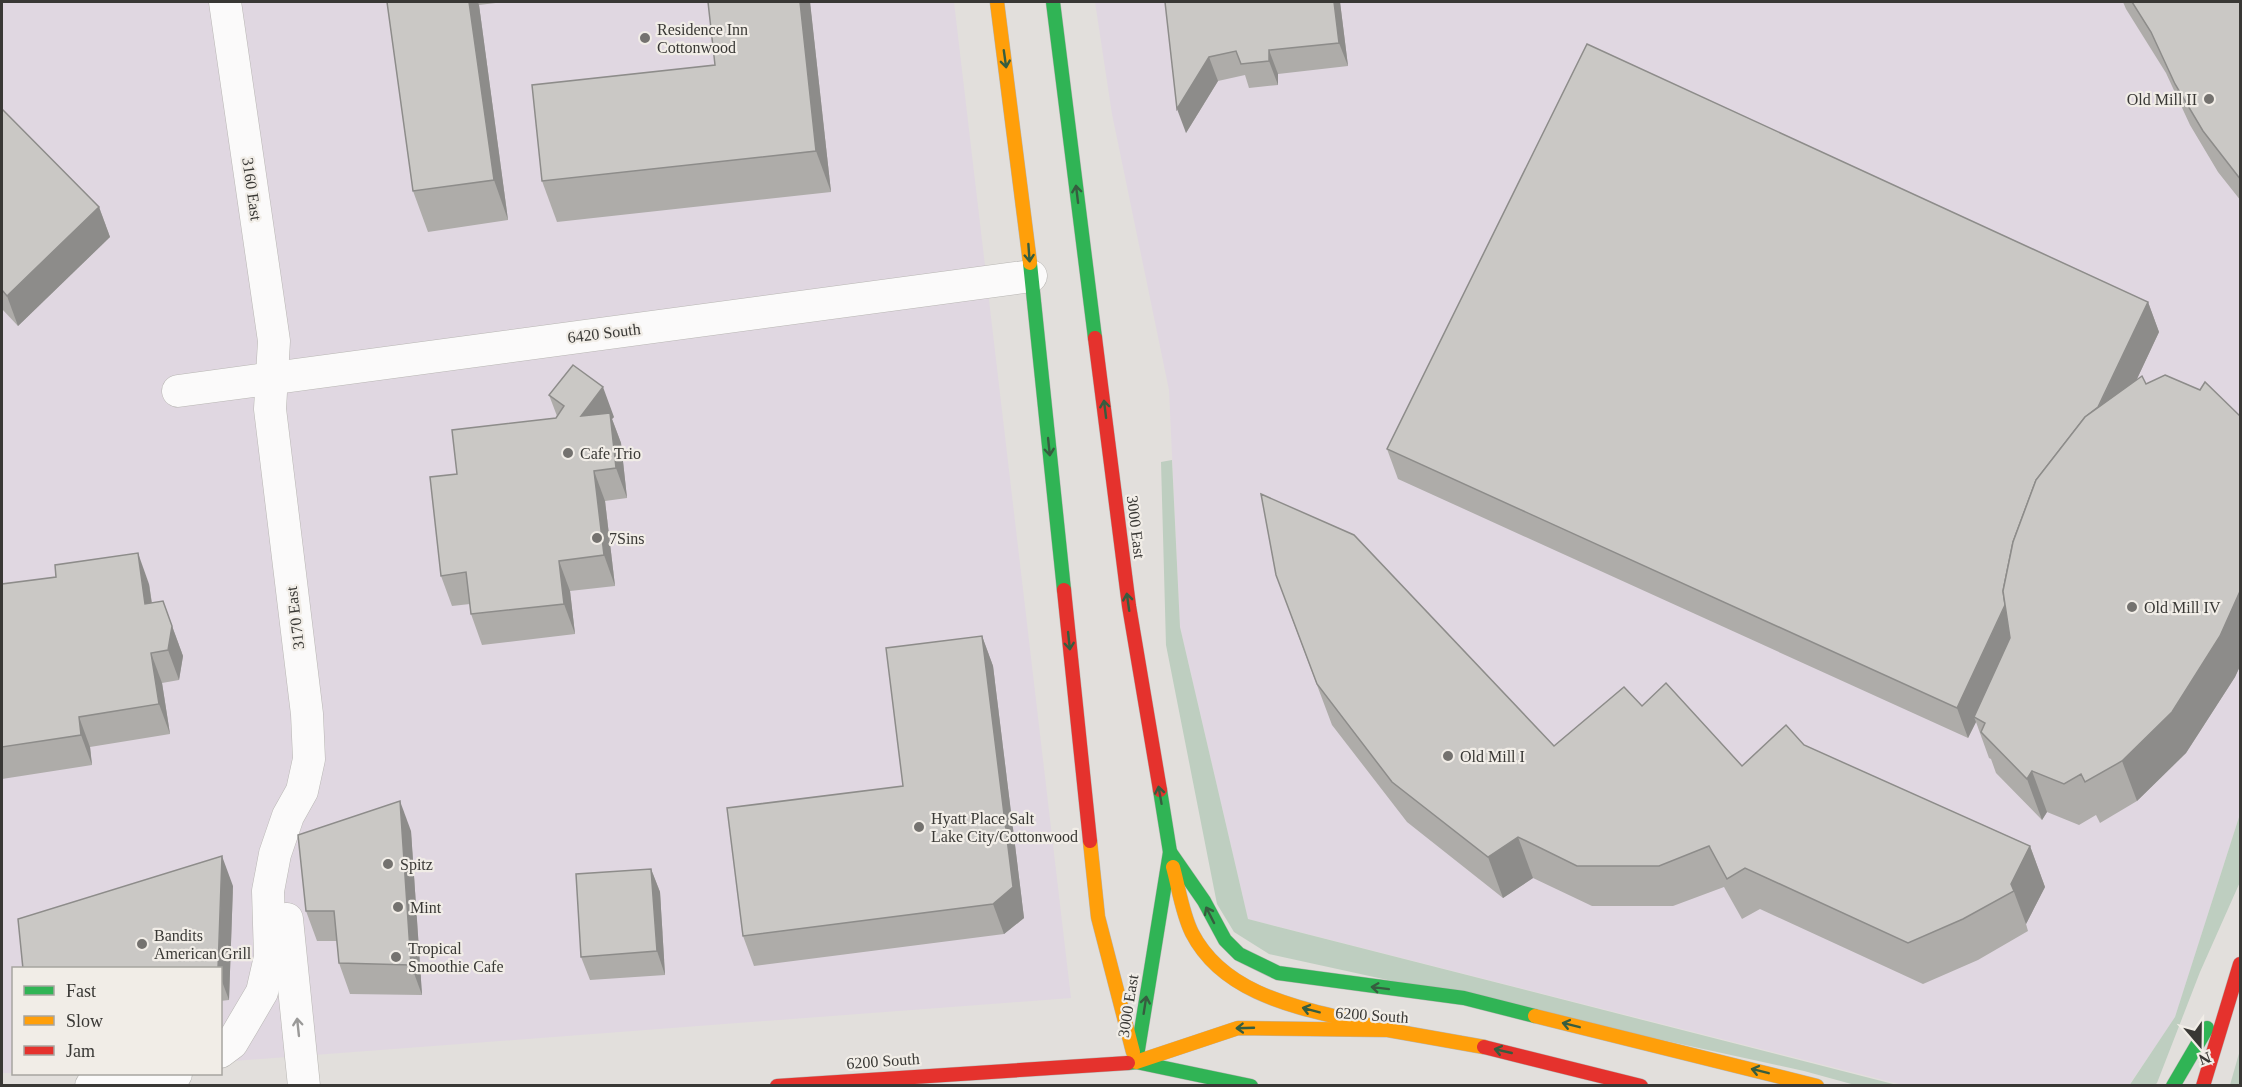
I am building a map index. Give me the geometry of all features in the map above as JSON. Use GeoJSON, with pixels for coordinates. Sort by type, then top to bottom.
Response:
{"type":"FeatureCollection","features":[{"type":"Feature","properties":{"kind":"main road","name":"3000 East"},"geometry":{"type":"LineString","coordinates":[[997,2],[1031,276],[1098,918],[1136,1062]]}},
{"type":"Feature","properties":{"kind":"main road","name":"3000 East"},"geometry":{"type":"LineString","coordinates":[[1053,2],[1129,606],[1170,852],[1136,1062]]}},
{"type":"Feature","properties":{"kind":"main road"},"geometry":{"type":"LineString","coordinates":[[1170,852],[1184,911],[1193,935],[1206,956],[1224,973],[1243,986],[1281,1001],[1388,1030]]}},
{"type":"Feature","properties":{"kind":"main road"},"geometry":{"type":"LineString","coordinates":[[1170,852],[1204,901],[1225,939],[1239,954],[1257,965],[1278,973],[1464,998],[1817,1086]]}},
{"type":"Feature","properties":{"kind":"main road"},"geometry":{"type":"LineString","coordinates":[[2203,1086],[2232,986],[2241,964]]}},
{"type":"Feature","properties":{"kind":"main road"},"geometry":{"type":"LineString","coordinates":[[2173,1086],[2232,986]]}},
{"type":"Feature","properties":{"kind":"main road","name":"6200 South"},"geometry":{"type":"LineString","coordinates":[[777,1086],[1136,1062],[1238,1028],[1388,1030],[1499,1050],[1641,1086]]}},
{"type":"Feature","properties":{"kind":"main road","name":"6200 South"},"geometry":{"type":"LineString","coordinates":[[1136,1062],[1251,1086]]}},
{"type":"Feature","properties":{"kind":"street","name":"3160 East"},"geometry":{"type":"LineString","coordinates":[[225,2],[274,341],[272,377]]}},
{"type":"Feature","properties":{"kind":"street","name":"6420 South"},"geometry":{"type":"LineString","coordinates":[[178,391],[1031,276]]}},
{"type":"Feature","properties":{"kind":"street","name":"3170 East"},"geometry":{"type":"LineString","coordinates":[[222,1050],[232,1043],[262,992],[270,957],[268,891],[275,854],[288,816],[302,791],[309,759],[307,714],[270,409],[272,377]]}},
{"type":"Feature","properties":{"kind":"street","name":"3170 East"},"geometry":{"type":"LineString","coordinates":[[275,854],[288,923],[304,1086]]}},
{"type":"Feature","properties":{"kind":"street"},"geometry":{"type":"LineString","coordinates":[[91,1086],[169,1075]]}},
{"type":"Feature","properties":{"kind":"shaded area"},"geometry":{"type":"Polygon","coordinates":[[[2,2],[954,2],[1071,998],[222,1062],[222,967],[12,967],[12,1073],[2,1073],[2,2]]]}},
{"type":"Feature","properties":{"kind":"shaded area"},"geometry":{"type":"Polygon","coordinates":[[[1095,2],[2240,2],[2240,814],[2175,1018],[2129,1085],[1903,1085],[1248,919],[1180,627],[1169,390],[1112,114],[1095,2]]]}},
{"type":"Feature","properties":{"kind":"green space"},"geometry":{"type":"Polygon","coordinates":[[[1172,460],[1180,627],[1248,919],[1897,1085],[1855,1085],[1804,1071],[1269,954],[1234,932],[1217,904],[1166,645],[1161,462],[1172,460]]]}},
{"type":"Feature","properties":{"kind":"green space"},"geometry":{"type":"Polygon","coordinates":[[[2240,814],[2240,882],[2200,972],[2157,1083],[2129,1086],[2175,1017],[2240,814]]]}},
{"type":"Feature","properties":{"kind":"green space"},"geometry":{"type":"Polygon","coordinates":[[[2240,1050],[2240,1085],[2230,1085],[2240,1050]]]}},
{"type":"Feature","properties":{"kind":"building"},"geometry":{"type":"Polygon","coordinates":[[[387,2],[469,2],[494,180],[413,191],[387,2]]]}},
{"type":"Feature","properties":{"kind":"building"},"geometry":{"type":"Polygon","coordinates":[[[708,2],[800,2],[816,151],[542,181],[532,85],[715,65],[708,2]]]}},
{"type":"Feature","properties":{"kind":"building"},"geometry":{"type":"Polygon","coordinates":[[[1165,2],[1334,2],[1339,43],[1269,50],[1269,61],[1241,64],[1236,51],[1209,57],[1177,109],[1165,2]]]}},
{"type":"Feature","properties":{"kind":"building","name":"Old Mill II"},"geometry":{"type":"Polygon","coordinates":[[[2132,2],[2241,2],[2241,180],[2203,131],[2175,84],[2151,32],[2132,2]]]}},
{"type":"Feature","properties":{"kind":"building"},"geometry":{"type":"Polygon","coordinates":[[[1587,44],[2148,302],[2098,407],[2085,417],[2036,480],[2013,542],[2003,591],[2005,605],[1957,708],[1387,449],[1587,44]]]}},
{"type":"Feature","properties":{"kind":"building"},"geometry":{"type":"Polygon","coordinates":[[[2,109],[99,207],[7,296],[2,290],[2,109]]]}},
{"type":"Feature","properties":{"kind":"building"},"geometry":{"type":"Polygon","coordinates":[[[573,365],[603,387],[581,416],[610,413],[616,468],[594,471],[604,555],[559,561],[564,604],[471,614],[466,572],[441,576],[430,477],[457,474],[452,430],[556,418],[564,406],[549,395],[573,365]]]}},
{"type":"Feature","properties":{"kind":"building","name":"Old Mill IV"},"geometry":{"type":"Polygon","coordinates":[[[2165,375],[2200,390],[2205,382],[2241,417],[2241,589],[2220,636],[2172,712],[2122,761],[2085,782],[2081,774],[2064,784],[2032,771],[2027,779],[1981,732],[1985,723],[1974,717],[2010,638],[2003,591],[2013,542],[2036,480],[2085,417],[2142,376],[2146,384],[2165,375]]]}},
{"type":"Feature","properties":{"kind":"building","name":"Old Mill I"},"geometry":{"type":"Polygon","coordinates":[[[1261,494],[1354,535],[1554,746],[1624,687],[1642,706],[1666,683],[1742,766],[1786,725],[1804,745],[2030,846],[2011,884],[2014,891],[1963,919],[1908,943],[1745,868],[1727,879],[1709,846],[1659,866],[1577,866],[1518,837],[1488,857],[1392,782],[1317,684],[1276,575],[1261,494]]]}},
{"type":"Feature","properties":{"kind":"building"},"geometry":{"type":"Polygon","coordinates":[[[138,553],[145,604],[163,601],[172,626],[168,650],[151,653],[159,704],[79,717],[81,735],[2,747],[2,584],[56,577],[55,565],[138,553]]]}},
{"type":"Feature","properties":{"kind":"building","name":"Hyatt Place Salt Lake City/Cottonwood"},"geometry":{"type":"Polygon","coordinates":[[[982,636],[1013,887],[993,904],[743,936],[727,808],[903,786],[886,648],[982,636]]]}},
{"type":"Feature","properties":{"kind":"building"},"geometry":{"type":"Polygon","coordinates":[[[400,801],[411,965],[339,963],[334,911],[306,911],[298,835],[400,801]]]}},
{"type":"Feature","properties":{"kind":"building"},"geometry":{"type":"Polygon","coordinates":[[[222,856],[218,967],[23,967],[18,919],[222,856]]]}},
{"type":"Feature","properties":{"kind":"building"},"geometry":{"type":"Polygon","coordinates":[[[651,869],[657,951],[581,957],[576,874],[651,869]]]}},
{"type":"Feature","properties":{"kind":"traffic: fast"},"geometry":{"type":"LineString","coordinates":[[1053,2],[1095,338]]}},
{"type":"Feature","properties":{"kind":"traffic: fast"},"geometry":{"type":"LineString","coordinates":[[1030,263],[1064,590]]}},
{"type":"Feature","properties":{"kind":"traffic: fast"},"geometry":{"type":"LineString","coordinates":[[1136,1062],[1170,852],[1160,790]]}},
{"type":"Feature","properties":{"kind":"traffic: fast"},"geometry":{"type":"LineString","coordinates":[[1170,852],[1204,901],[1225,940],[1239,954],[1278,973],[1464,998],[1535,1016]]}},
{"type":"Feature","properties":{"kind":"traffic: fast"},"geometry":{"type":"LineString","coordinates":[[2173,1086],[2207,1028]]}},
{"type":"Feature","properties":{"kind":"traffic: fast"},"geometry":{"type":"LineString","coordinates":[[1128,1063],[1136,1062],[1251,1086]]}},
{"type":"Feature","properties":{"kind":"traffic: slow"},"geometry":{"type":"LineString","coordinates":[[997,2],[1030,263]]}},
{"type":"Feature","properties":{"kind":"traffic: slow"},"geometry":{"type":"LineString","coordinates":[[1090,841],[1098,917],[1133,1052]]}},
{"type":"Feature","properties":{"kind":"traffic: slow"},"geometry":{"type":"LineString","coordinates":[[1173,867],[1183,909],[1192,933],[1206,955],[1224,972],[1245,986],[1292,1005],[1366,1024]]}},
{"type":"Feature","properties":{"kind":"traffic: slow"},"geometry":{"type":"LineString","coordinates":[[1535,1016],[1817,1086]]}},
{"type":"Feature","properties":{"kind":"traffic: slow"},"geometry":{"type":"LineString","coordinates":[[1136,1062],[1238,1028],[1388,1030],[1484,1047]]}},
{"type":"Feature","properties":{"kind":"traffic: jam"},"geometry":{"type":"LineString","coordinates":[[1095,338],[1129,606],[1160,790]]}},
{"type":"Feature","properties":{"kind":"traffic: jam"},"geometry":{"type":"LineString","coordinates":[[1064,590],[1090,841]]}},
{"type":"Feature","properties":{"kind":"traffic: jam"},"geometry":{"type":"LineString","coordinates":[[2203,1086],[2240,964]]}},
{"type":"Feature","properties":{"kind":"traffic: jam"},"geometry":{"type":"LineString","coordinates":[[1484,1047],[1641,1086]]}},
{"type":"Feature","properties":{"kind":"traffic: jam"},"geometry":{"type":"LineString","coordinates":[[777,1086],[1128,1063]]}},
{"type":"Feature","properties":{"kind":"place","name":"Residence Inn Cottonwood"},"geometry":{"type":"Point","coordinates":[645,38]}},
{"type":"Feature","properties":{"kind":"place","name":"Old Mill II"},"geometry":{"type":"Point","coordinates":[2209,99]}},
{"type":"Feature","properties":{"kind":"place","name":"Cafe Trio"},"geometry":{"type":"Point","coordinates":[568,453]}},
{"type":"Feature","properties":{"kind":"place","name":"7Sins"},"geometry":{"type":"Point","coordinates":[597,538]}},
{"type":"Feature","properties":{"kind":"place","name":"Old Mill IV"},"geometry":{"type":"Point","coordinates":[2132,607]}},
{"type":"Feature","properties":{"kind":"place","name":"Old Mill I"},"geometry":{"type":"Point","coordinates":[1448,756]}},
{"type":"Feature","properties":{"kind":"place","name":"Hyatt Place Salt Lake City/Cottonwood"},"geometry":{"type":"Point","coordinates":[919,827]}},
{"type":"Feature","properties":{"kind":"place","name":"Spitz"},"geometry":{"type":"Point","coordinates":[388,864]}},
{"type":"Feature","properties":{"kind":"place","name":"Mint"},"geometry":{"type":"Point","coordinates":[398,907]}},
{"type":"Feature","properties":{"kind":"place","name":"Bandits American Grill"},"geometry":{"type":"Point","coordinates":[142,944]}},
{"type":"Feature","properties":{"kind":"place","name":"Tropical Smoothie Cafe"},"geometry":{"type":"Point","coordinates":[396,957]}}]}
